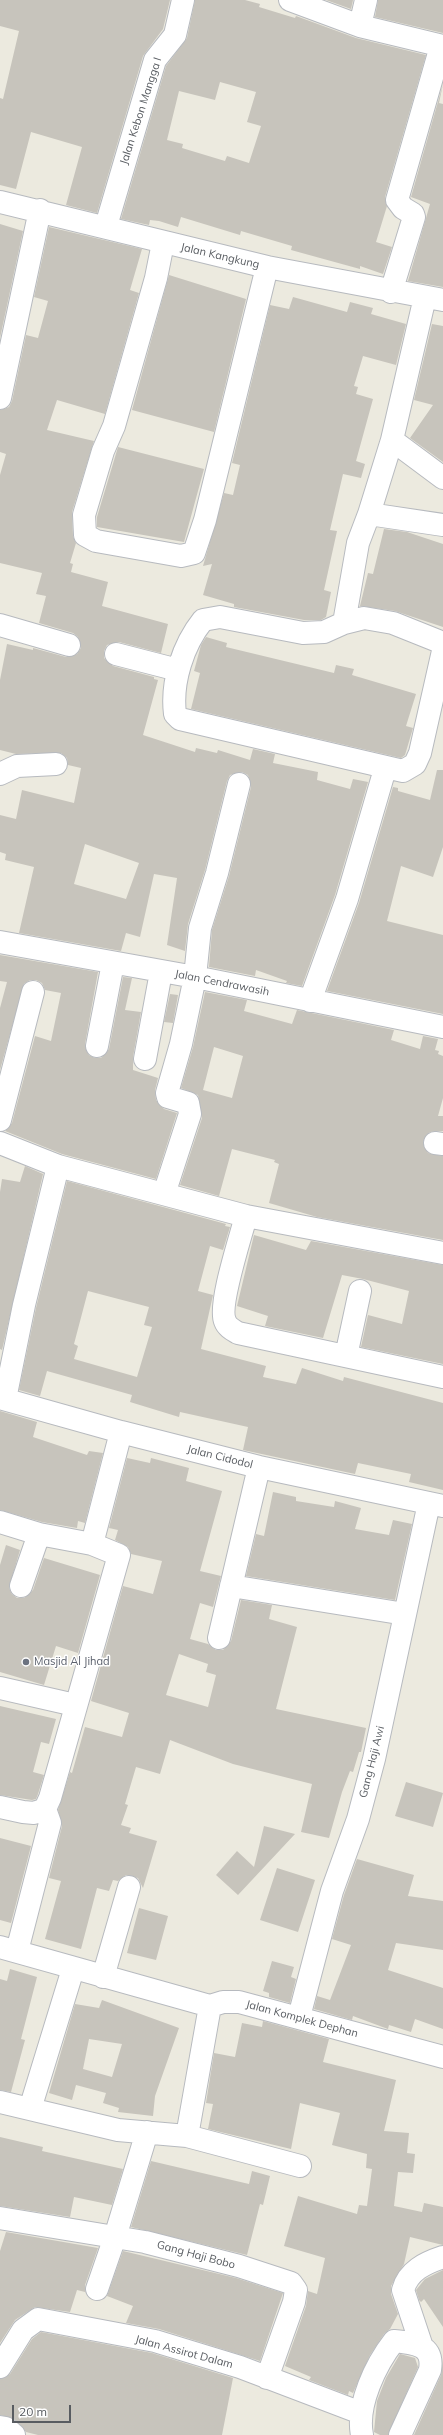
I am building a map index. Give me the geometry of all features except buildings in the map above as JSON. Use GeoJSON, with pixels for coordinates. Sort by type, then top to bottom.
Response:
{"type":"FeatureCollection","features":[{"type":"Feature","properties":{"kind":"street","name":"Jalan Kebon Mangga I"},"geometry":{"type":"LineString","coordinates":[[106,226],[155,60],[175,35],[183,0]]}},
{"type":"Feature","properties":{"kind":"street"},"geometry":{"type":"LineString","coordinates":[[290,0],[360,26],[442,46],[396,200],[399,205],[413,214],[414,217],[391,292]]}},
{"type":"Feature","properties":{"kind":"street"},"geometry":{"type":"LineString","coordinates":[[360,26],[366,0]]}},
{"type":"Feature","properties":{"kind":"street","name":"Jalan Kangkung"},"geometry":{"type":"LineString","coordinates":[[0,202],[106,226],[163,243],[267,267],[391,292],[434,298]]}},
{"type":"Feature","properties":{"kind":"street"},"geometry":{"type":"LineString","coordinates":[[0,398],[40,210]]}},
{"type":"Feature","properties":{"kind":"street"},"geometry":{"type":"LineString","coordinates":[[163,243],[156,278],[114,426],[103,451],[84,515],[85,535],[96,541],[181,556],[194,553],[205,520],[267,267]]}},
{"type":"Feature","properties":{"kind":"street"},"geometry":{"type":"LineString","coordinates":[[344,623],[358,543],[369,514],[392,440],[434,298]]}},
{"type":"Feature","properties":{"kind":"street"},"geometry":{"type":"LineString","coordinates":[[392,440],[443,478]]}},
{"type":"Feature","properties":{"kind":"street"},"geometry":{"type":"LineString","coordinates":[[369,514],[443,525]]}},
{"type":"Feature","properties":{"kind":"street"},"geometry":{"type":"LineString","coordinates":[[443,645],[438,641],[393,623],[364,618],[344,623],[324,632],[303,633],[220,617],[203,620],[192,634],[178,670],[174,706],[175,714],[180,719],[403,772],[412,767],[418,760],[443,651]]}},
{"type":"Feature","properties":{"kind":"street"},"geometry":{"type":"LineString","coordinates":[[0,625],[69,644]]}},
{"type":"Feature","properties":{"kind":"street"},"geometry":{"type":"LineString","coordinates":[[116,654],[178,670]]}},
{"type":"Feature","properties":{"kind":"street"},"geometry":{"type":"LineString","coordinates":[[0,774],[17,766],[56,764]]}},
{"type":"Feature","properties":{"kind":"street"},"geometry":{"type":"LineString","coordinates":[[310,1001],[347,899],[386,768]]}},
{"type":"Feature","properties":{"kind":"street"},"geometry":{"type":"LineString","coordinates":[[164,1194],[190,1114],[188,1103],[168,1097],[167,1094],[181,1044],[195,977],[200,928],[217,873],[239,784]]}},
{"type":"Feature","properties":{"kind":"street","name":"Jalan Cendrawasih"},"geometry":{"type":"LineString","coordinates":[[0,942],[195,977],[443,1027]]}},
{"type":"Feature","properties":{"kind":"street"},"geometry":{"type":"LineString","coordinates":[[97,1046],[113,963]]}},
{"type":"Feature","properties":{"kind":"street"},"geometry":{"type":"LineString","coordinates":[[145,1059],[161,972]]}},
{"type":"Feature","properties":{"kind":"street"},"geometry":{"type":"LineString","coordinates":[[0,1120],[33,992]]}},
{"type":"Feature","properties":{"kind":"street"},"geometry":{"type":"LineString","coordinates":[[0,1143],[58,1166],[246,1216],[443,1253]]}},
{"type":"Feature","properties":{"kind":"street"},"geometry":{"type":"LineString","coordinates":[[3,1398],[58,1166]]}},
{"type":"Feature","properties":{"kind":"street"},"geometry":{"type":"LineString","coordinates":[[246,1216],[226,1294],[223,1316],[225,1323],[238,1333],[443,1377]]}},
{"type":"Feature","properties":{"kind":"street"},"geometry":{"type":"LineString","coordinates":[[346,1356],[360,1291]]}},
{"type":"Feature","properties":{"kind":"street","name":"Jalan Cidodol"},"geometry":{"type":"LineString","coordinates":[[3,1398],[121,1432],[259,1467],[436,1504]]}},
{"type":"Feature","properties":{"kind":"street"},"geometry":{"type":"LineString","coordinates":[[92,1544],[121,1432]]}},
{"type":"Feature","properties":{"kind":"street"},"geometry":{"type":"LineString","coordinates":[[219,1638],[259,1467]]}},
{"type":"Feature","properties":{"kind":"street","name":"Gang Haji Awi"},"geometry":{"type":"LineString","coordinates":[[299,2017],[332,1891],[358,1819],[374,1759],[405,1614],[436,1504]]}},
{"type":"Feature","properties":{"kind":"street"},"geometry":{"type":"LineString","coordinates":[[0,1522],[39,1534],[92,1544],[119,1555],[45,1809],[50,1823],[8,1949],[73,1969],[210,2006],[187,2136]]}},
{"type":"Feature","properties":{"kind":"street"},"geometry":{"type":"LineString","coordinates":[[21,1586],[39,1534]]}},
{"type":"Feature","properties":{"kind":"street"},"geometry":{"type":"LineString","coordinates":[[231,1586],[405,1614]]}},
{"type":"Feature","properties":{"kind":"street"},"geometry":{"type":"LineString","coordinates":[[0,1688],[75,1705]]}},
{"type":"Feature","properties":{"kind":"street"},"geometry":{"type":"LineString","coordinates":[[0,1807],[34,1813],[45,1809]]}},
{"type":"Feature","properties":{"kind":"street"},"geometry":{"type":"LineString","coordinates":[[103,1977],[129,1887]]}},
{"type":"Feature","properties":{"kind":"street"},"geometry":{"type":"LineString","coordinates":[[30,2109],[73,1969]]}},
{"type":"Feature","properties":{"kind":"street","name":"Jalan Komplek Dephan"},"geometry":{"type":"LineString","coordinates":[[210,2006],[223,2002],[239,2002],[443,2057]]}},
{"type":"Feature","properties":{"kind":"street"},"geometry":{"type":"LineString","coordinates":[[0,2102],[118,2130],[187,2136],[300,2166]]}},
{"type":"Feature","properties":{"kind":"street"},"geometry":{"type":"LineString","coordinates":[[97,2289],[116,2237],[147,2132]]}},
{"type":"Feature","properties":{"kind":"street","name":"Gang Haji Bobo"},"geometry":{"type":"LineString","coordinates":[[0,2218],[116,2237],[197,2255],[291,2283],[296,2290],[294,2302],[267,2378]]}},
{"type":"Feature","properties":{"kind":"street"},"geometry":{"type":"LineString","coordinates":[[400,2435],[430,2370],[430,2355],[422,2347],[402,2290],[409,2275],[428,2262],[443,2257]]}},
{"type":"Feature","properties":{"kind":"street","name":"Jalan Assirot Dalam"},"geometry":{"type":"LineString","coordinates":[[0,2367],[23,2330],[38,2320],[155,2341],[240,2367],[361,2413]]}},
{"type":"Feature","properties":{"kind":"street"},"geometry":{"type":"LineString","coordinates":[[362,2435],[361,2413],[374,2375],[385,2352],[394,2341],[422,2347]]}},
{"type":"Feature","properties":{"kind":"street"},"geometry":{"type":"LineString","coordinates":[[0,2427],[6,2428],[14,2435]]}},
{"type":"Feature","properties":{"kind":"place","name":"Masjid Al Jihad"},"geometry":{"type":"Point","coordinates":[26,1662]}}]}
